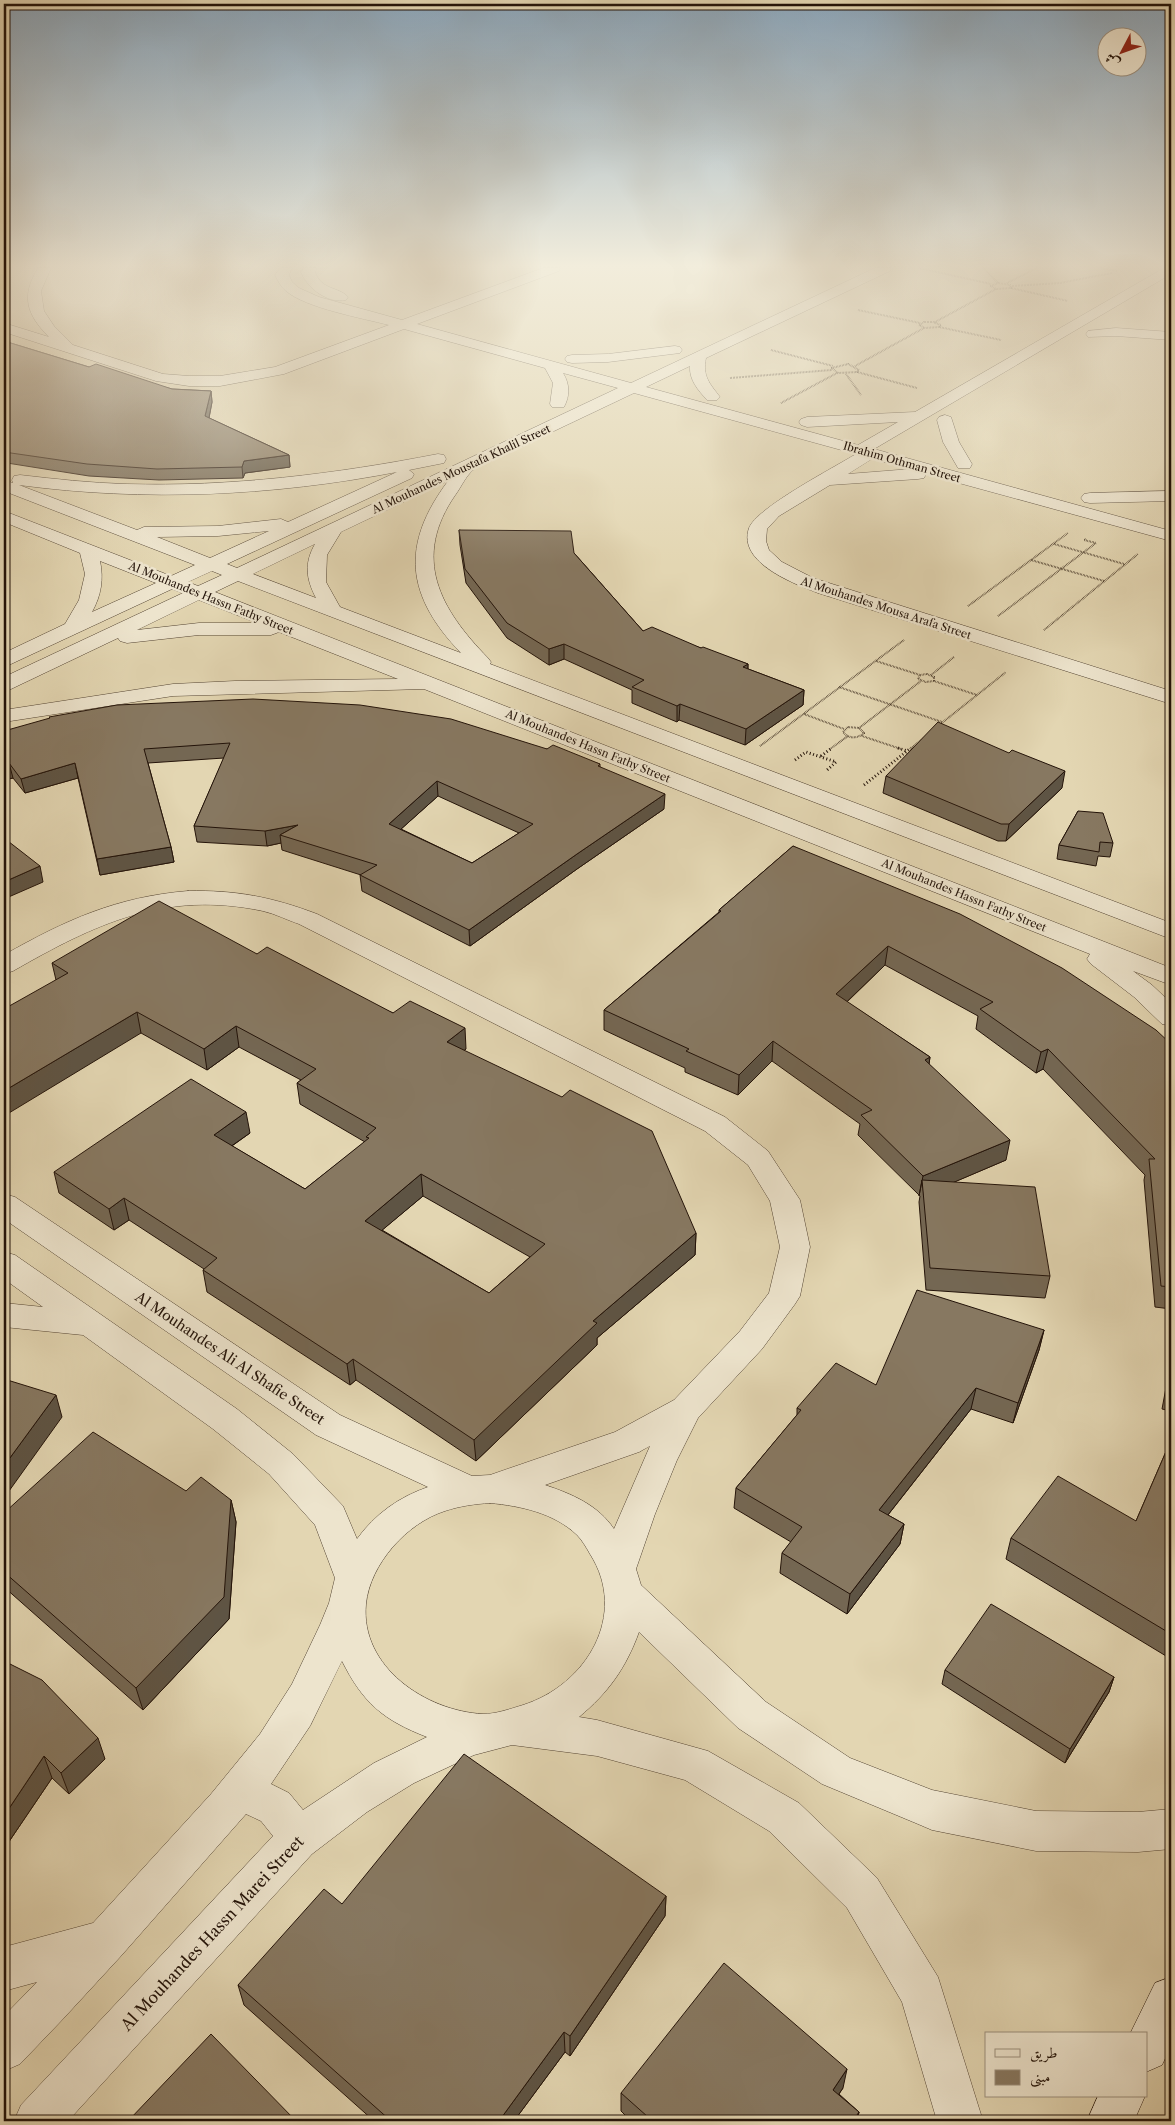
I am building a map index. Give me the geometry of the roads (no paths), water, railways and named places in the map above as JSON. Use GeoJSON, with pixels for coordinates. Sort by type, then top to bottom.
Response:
{"type":"FeatureCollection","features":[{"type":"Feature","properties":{"kind":"street"},"geometry":{"type":"LineString","coordinates":[[127,367],[161,378],[189,381],[220,381],[252,377],[289,367]]}},
{"type":"Feature","properties":{"kind":"street"},"geometry":{"type":"LineString","coordinates":[[552,367],[559,377],[562,390],[558,404]]}},
{"type":"Feature","properties":{"kind":"street"},"geometry":{"type":"LineString","coordinates":[[558,367],[608,381]]}},
{"type":"Feature","properties":{"kind":"street","name":"Ibrahim Othman Street"},"geometry":{"type":"LineString","coordinates":[[594,367],[697,405],[801,427],[947,475],[1091,506],[1109,519],[1168,530]]}},
{"type":"Feature","properties":{"kind":"street","name":"Al Mouhandes Moustafa Khalil Street"},"geometry":{"type":"LineString","coordinates":[[4,685],[583,411],[648,367]]}},
{"type":"Feature","properties":{"kind":"street","name":"Al Mouhandes Moustafa Khalil Street"},"geometry":{"type":"LineString","coordinates":[[541,412],[608,381],[649,380],[668,367]]}},
{"type":"Feature","properties":{"kind":"street"},"geometry":{"type":"LineString","coordinates":[[696,367],[700,381],[712,397]]}},
{"type":"Feature","properties":{"kind":"street","name":"Al Mouhandes Mousa Arafa Street"},"geometry":{"type":"LineString","coordinates":[[1002,367],[919,416],[873,450],[826,466],[773,512],[758,528],[757,544],[769,561],[792,576],[972,636],[1171,698]]}},
{"type":"Feature","properties":{"kind":"street","name":"Ibrahim Othman Street"},"geometry":{"type":"LineString","coordinates":[[649,380],[766,411],[801,427]]}},
{"type":"Feature","properties":{"kind":"street"},"geometry":{"type":"LineString","coordinates":[[583,411],[634,406],[697,405]]}},
{"type":"Feature","properties":{"kind":"street"},"geometry":{"type":"LineString","coordinates":[[930,429],[961,411]]}},
{"type":"Feature","properties":{"kind":"street"},"geometry":{"type":"LineString","coordinates":[[919,416],[801,427],[826,466],[886,475],[947,475]]}},
{"type":"Feature","properties":{"kind":"street"},"geometry":{"type":"LineString","coordinates":[[945,420],[951,442],[964,464]]}},
{"type":"Feature","properties":{"kind":"street","name":"Ibrahim Othman Street"},"geometry":{"type":"LineString","coordinates":[[873,450],[900,447],[964,464],[1168,530]]}},
{"type":"Feature","properties":{"kind":"street","name":"Al Mouhandes Moustafa Khalil Street"},"geometry":{"type":"LineString","coordinates":[[4,660],[456,451]]}},
{"type":"Feature","properties":{"kind":"street"},"geometry":{"type":"LineString","coordinates":[[4,478],[100,488],[169,490],[240,487],[309,481],[376,472],[438,459]]}},
{"type":"Feature","properties":{"kind":"street"},"geometry":{"type":"LineString","coordinates":[[467,466],[436,512],[426,541],[425,572],[435,604],[456,637],[489,670]]}},
{"type":"Feature","properties":{"kind":"street"},"geometry":{"type":"LineString","coordinates":[[4,485],[1171,932]]}},
{"type":"Feature","properties":{"kind":"street"},"geometry":{"type":"LineString","coordinates":[[1091,506],[1171,496]]}},
{"type":"Feature","properties":{"kind":"street","name":"Al Mouhandes Hassn Fathy Street"},"geometry":{"type":"LineString","coordinates":[[4,516],[1171,977]]}},
{"type":"Feature","properties":{"kind":"street"},"geometry":{"type":"LineString","coordinates":[[127,532],[218,530],[307,520]]}},
{"type":"Feature","properties":{"kind":"street"},"geometry":{"type":"LineString","coordinates":[[332,610],[317,582],[318,555],[334,529]]}},
{"type":"Feature","properties":{"kind":"street"},"geometry":{"type":"LineString","coordinates":[[73,628],[90,600],[94,574],[89,550]]}},
{"type":"Feature","properties":{"kind":"street"},"geometry":{"type":"LineString","coordinates":[[96,642],[162,631],[229,628],[293,630]]}},
{"type":"Feature","properties":{"kind":"street"},"geometry":{"type":"LineString","coordinates":[[4,716],[114,697],[172,690],[229,686],[374,687],[428,683]]}},
{"type":"Feature","properties":{"kind":"street"},"geometry":{"type":"LineString","coordinates":[[4,966],[66,932],[113,912],[164,901],[216,898],[266,904],[308,919],[715,1124],[758,1158],[786,1200],[795,1247],[784,1296],[751,1340],[686,1409],[627,1442],[479,1490]]}},
{"type":"Feature","properties":{"kind":"street"},"geometry":{"type":"LineString","coordinates":[[1097,903],[1171,915]]}},
{"type":"Feature","properties":{"kind":"street"},"geometry":{"type":"LineString","coordinates":[[1069,936],[1143,991],[1171,1018]]}},
{"type":"Feature","properties":{"kind":"street","name":"Al Mouhandes Ali Al Shafie Street"},"geometry":{"type":"LineString","coordinates":[[4,1204],[328,1425],[479,1490]]}},
{"type":"Feature","properties":{"kind":"street"},"geometry":{"type":"LineString","coordinates":[[4,1263],[225,1419],[281,1464],[330,1517],[350,1591],[352,1643],[370,1678],[401,1707],[442,1725],[597,1738],[694,1764],[784,1817],[862,1893],[922,1993],[960,2121]]}},
{"type":"Feature","properties":{"kind":"street"},"geometry":{"type":"LineString","coordinates":[[4,1315],[92,1325]]}},
{"type":"Feature","properties":{"kind":"street","name":"Al Mouhandes Hassn Marei Street"},"geometry":{"type":"LineString","coordinates":[[37,2121],[297,1840],[341,1806],[388,1776],[438,1751],[499,1729],[553,1713],[589,1687],[614,1653],[624,1615],[622,1582],[637,1514],[660,1460],[686,1409]]}},
{"type":"Feature","properties":{"kind":"street"},"geometry":{"type":"LineString","coordinates":[[4,2048],[108,1940],[238,1793],[274,1748],[305,1699],[329,1652],[350,1591],[368,1550],[390,1526],[417,1507],[448,1494],[479,1490],[510,1490],[552,1501],[589,1524],[613,1557],[622,1582],[752,1715],[836,1771],[932,1810],[1036,1831],[1138,1832],[1171,1829]]}},
{"type":"Feature","properties":{"kind":"street"},"geometry":{"type":"LineString","coordinates":[[238,1793],[265,1800],[286,1816],[297,1840]]}},
{"type":"Feature","properties":{"kind":"street"},"geometry":{"type":"LineString","coordinates":[[4,1969],[108,1940]]}},
{"type":"Feature","properties":{"kind":"street"},"geometry":{"type":"LineString","coordinates":[[1148,2045],[1171,1999]]}},
{"type":"Feature","properties":{"kind":"street"},"geometry":{"type":"LineString","coordinates":[[1110,2121],[1121,2098]]}}]}
